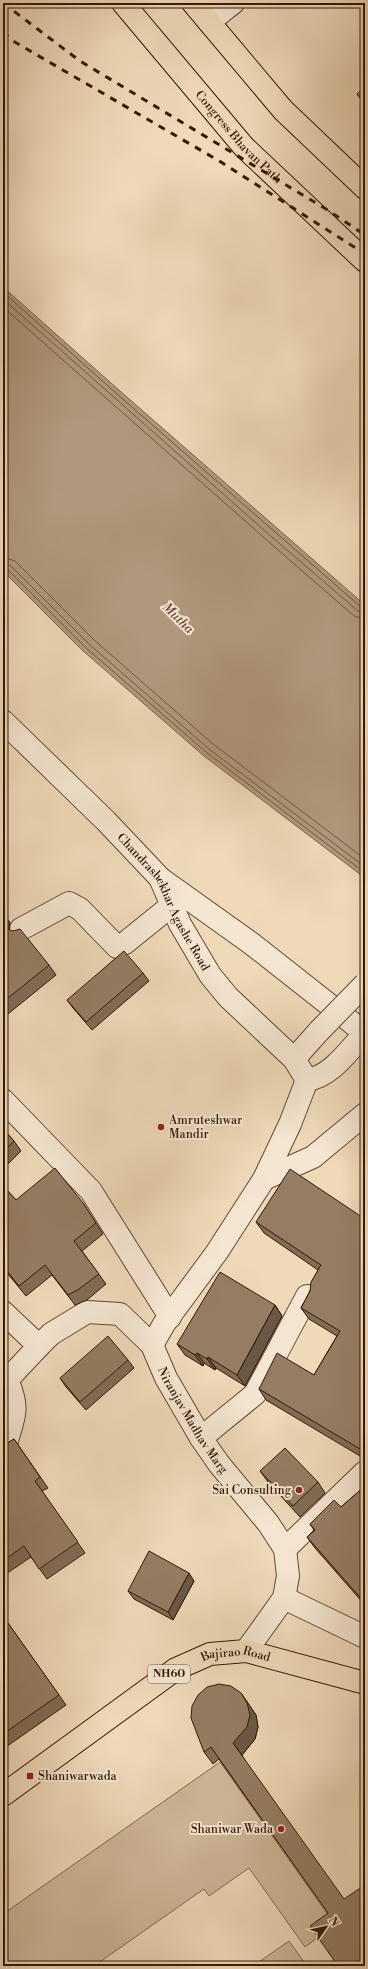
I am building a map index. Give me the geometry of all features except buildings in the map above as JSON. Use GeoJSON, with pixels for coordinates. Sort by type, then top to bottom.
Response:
{"type":"FeatureCollection","features":[{"type":"Feature","properties":{"kind":"main road","name":"Congress Bhavan Path"},"geometry":{"type":"LineString","coordinates":[[124,3],[244,147],[365,261]]}},
{"type":"Feature","properties":{"kind":"main road"},"geometry":{"type":"LineString","coordinates":[[193,3],[283,110],[365,188]]}},
{"type":"Feature","properties":{"kind":"main road","name":"Bajirao Road"},"geometry":{"type":"LineString","coordinates":[[3,1796],[176,1669],[210,1654],[246,1651],[365,1683]]}},
{"type":"Feature","properties":{"kind":"street"},"geometry":{"type":"LineString","coordinates":[[209,22],[233,3]]}},
{"type":"Feature","properties":{"kind":"street","name":"Chandrashekhar Agashe Road"},"geometry":{"type":"LineString","coordinates":[[3,721],[106,821],[160,878],[180,924],[210,975],[228,997],[294,1059],[307,1080]]}},
{"type":"Feature","properties":{"kind":"street"},"geometry":{"type":"LineString","coordinates":[[152,1345],[170,1317],[217,1252],[264,1179],[290,1124],[307,1080],[318,1078],[327,1072],[365,1033],[252,944],[160,878]]}},
{"type":"Feature","properties":{"kind":"street"},"geometry":{"type":"LineString","coordinates":[[21,929],[69,903],[80,909],[117,947],[125,943],[172,905]]}},
{"type":"Feature","properties":{"kind":"street"},"geometry":{"type":"LineString","coordinates":[[294,1059],[365,984]]}},
{"type":"Feature","properties":{"kind":"street"},"geometry":{"type":"LineString","coordinates":[[3,1100],[91,1191],[170,1317]]}},
{"type":"Feature","properties":{"kind":"street"},"geometry":{"type":"LineString","coordinates":[[264,1179],[313,1157],[365,1114]]}},
{"type":"Feature","properties":{"kind":"street"},"geometry":{"type":"LineString","coordinates":[[201,1438],[255,1394],[307,1296]]}},
{"type":"Feature","properties":{"kind":"street"},"geometry":{"type":"LineString","coordinates":[[3,1312],[39,1346]]}},
{"type":"Feature","properties":{"kind":"street","name":"Niranjav Madhav Marg"},"geometry":{"type":"LineString","coordinates":[[3,1446],[6,1444],[14,1420],[14,1396],[7,1380],[51,1334],[87,1312],[120,1314],[152,1345],[166,1378],[201,1438],[219,1464],[268,1523],[285,1549],[288,1576],[284,1598],[246,1651]]}},
{"type":"Feature","properties":{"kind":"street"},"geometry":{"type":"LineString","coordinates":[[285,1549],[365,1472]]}},
{"type":"Feature","properties":{"kind":"street"},"geometry":{"type":"LineString","coordinates":[[284,1598],[365,1637]]}},
{"type":"Feature","properties":{"kind":"shaded area"},"geometry":{"type":"Polygon","coordinates":[[[220,1762],[335,1925],[305,1947],[249,1868],[209,1896],[204,1889],[94,1966],[3,1966],[3,1914],[220,1762]]]}},
{"type":"Feature","properties":{"kind":"shaded area"},"geometry":{"type":"Polygon","coordinates":[[[289,1941],[307,1966],[253,1966],[289,1941]]]}},
{"type":"Feature","properties":{"kind":"water","name":"Mutha"},"geometry":{"type":"Polygon","coordinates":[[[3,287],[365,605],[365,878],[204,756],[82,650],[3,571],[3,287]]]}},
{"type":"Feature","properties":{"kind":"railway"},"geometry":{"type":"LineString","coordinates":[[3,3],[80,61],[326,209],[365,235]]}},
{"type":"Feature","properties":{"kind":"railway"},"geometry":{"type":"LineString","coordinates":[[3,32],[13,41],[221,162],[365,254]]}},
{"type":"Feature","properties":{"kind":"place","name":"Amruteshwar Mandir"},"geometry":{"type":"Point","coordinates":[161,1127]}},
{"type":"Feature","properties":{"kind":"place","name":"Sai Consulting"},"geometry":{"type":"Point","coordinates":[299,1490]}},
{"type":"Feature","properties":{"kind":"place","name":"Shaniwarwada"},"geometry":{"type":"Point","coordinates":[30,1776]}},
{"type":"Feature","properties":{"kind":"place","name":"Shaniwar Wada"},"geometry":{"type":"Point","coordinates":[281,1829]}}]}
